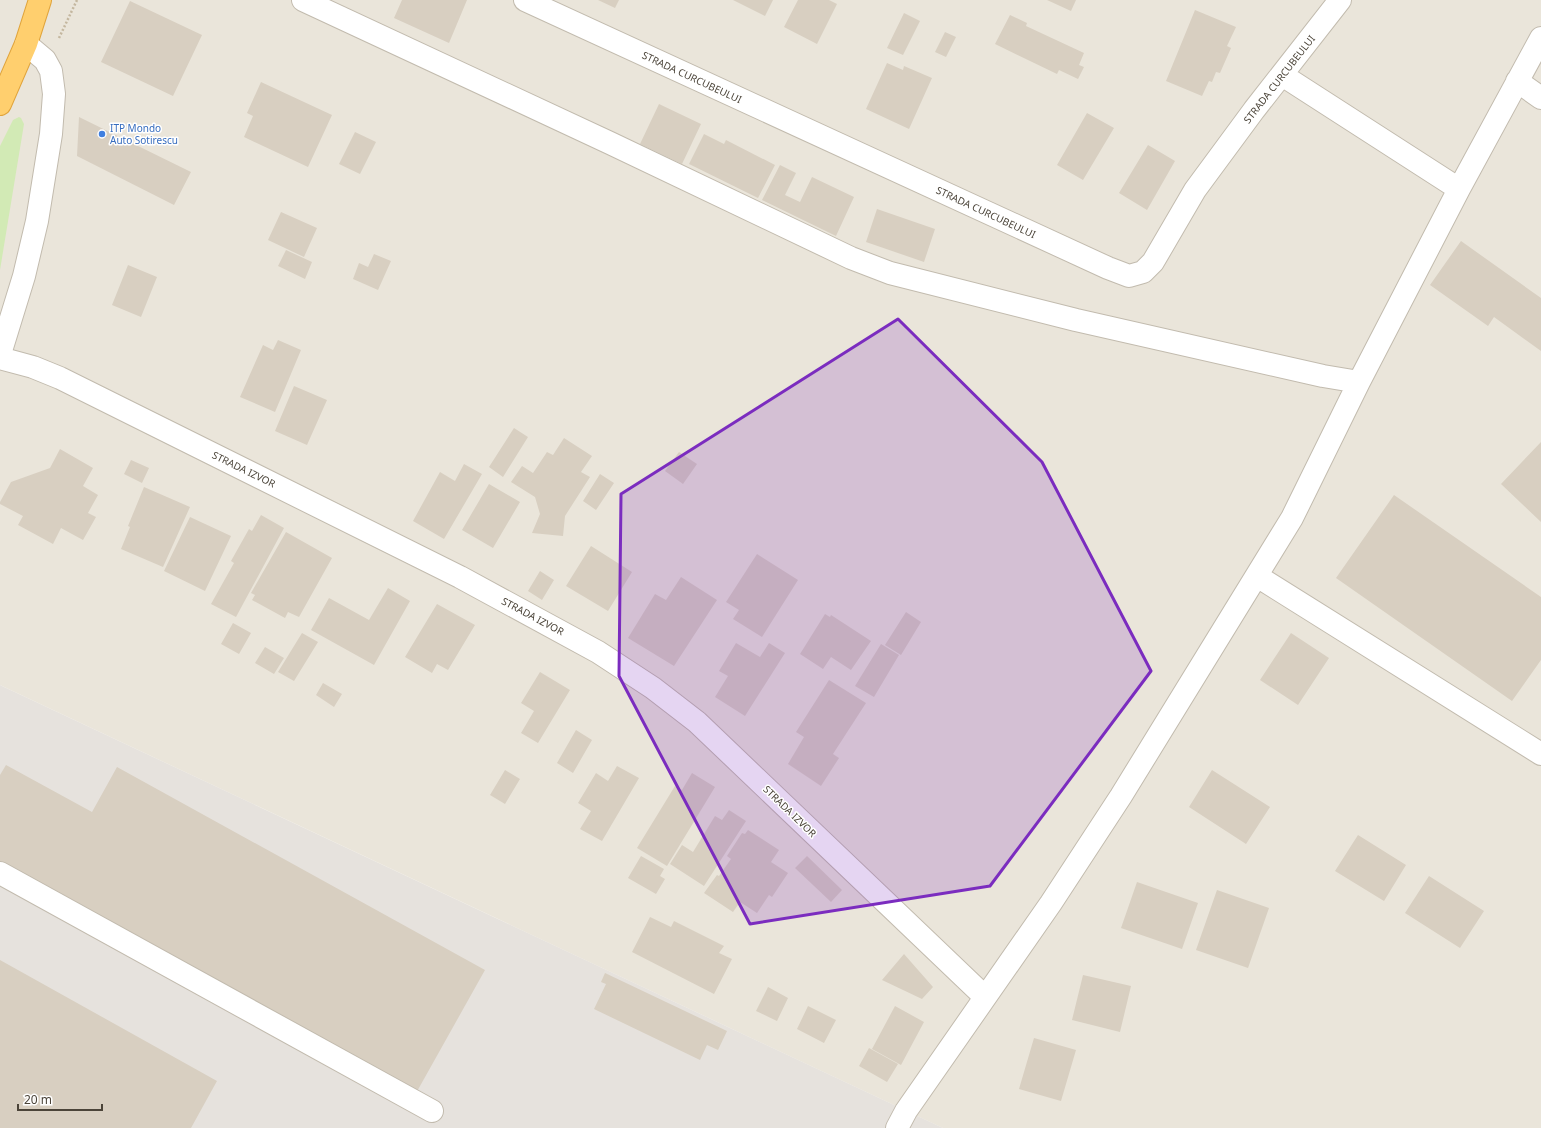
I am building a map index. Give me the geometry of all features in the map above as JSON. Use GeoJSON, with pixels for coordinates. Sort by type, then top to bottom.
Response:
{"type":"FeatureCollection","features":[{"type":"Feature","properties":{"kind":"highway"},"geometry":{"type":"LineString","coordinates":[[0,104],[26,44],[40,0]]}},
{"type":"Feature","properties":{"kind":"street"},"geometry":{"type":"LineString","coordinates":[[303,0],[851,258],[890,273],[1076,320],[1316,374],[1359,382]]}},
{"type":"Feature","properties":{"kind":"street","name":"STRADA CURCUBEULUI"},"geometry":{"type":"LineString","coordinates":[[525,0],[1101,265],[1129,276],[1143,272],[1153,262],[1195,190],[1336,1]]}},
{"type":"Feature","properties":{"kind":"street"},"geometry":{"type":"LineString","coordinates":[[897,1128],[906,1111],[1051,903],[1122,796],[1292,518],[1359,382],[1459,189],[1541,38]]}},
{"type":"Feature","properties":{"kind":"street"},"geometry":{"type":"LineString","coordinates":[[0,354],[28,262],[37,221],[51,134],[54,94],[51,71],[45,60],[26,44]]}},
{"type":"Feature","properties":{"kind":"street"},"geometry":{"type":"LineString","coordinates":[[1282,75],[1459,189]]}},
{"type":"Feature","properties":{"kind":"street"},"geometry":{"type":"LineString","coordinates":[[1517,81],[1541,98]]}},
{"type":"Feature","properties":{"kind":"street","name":"STRADA IZVOR"},"geometry":{"type":"LineString","coordinates":[[0,358],[33,367],[68,381],[460,577],[598,652],[653,688],[697,722],[985,996]]}},
{"type":"Feature","properties":{"kind":"street"},"geometry":{"type":"LineString","coordinates":[[1257,576],[1541,754]]}},
{"type":"Feature","properties":{"kind":"street"},"geometry":{"type":"LineString","coordinates":[[0,873],[432,1111]]}},
{"type":"Feature","properties":{"kind":"path"},"geometry":{"type":"LineString","coordinates":[[45,60],[60,35],[77,0]]}},
{"type":"Feature","properties":{"kind":"highlighted area"},"geometry":{"type":"Polygon","coordinates":[[[898,319],[1042,462],[1151,671],[990,886],[750,924],[619,676],[621,494],[898,319]]]}},
{"type":"Feature","properties":{"kind":"shaded area"},"geometry":{"type":"Polygon","coordinates":[[[0,0],[1541,0],[1541,1128],[943,1128],[0,685],[0,0]]]}},
{"type":"Feature","properties":{"kind":"shaded area"},"geometry":{"type":"Polygon","coordinates":[[[0,685],[4,687],[943,1128],[0,1128],[0,685]]]}},
{"type":"Feature","properties":{"kind":"green space"},"geometry":{"type":"Polygon","coordinates":[[[19,117],[24,124],[0,270],[0,146],[13,120],[19,117]]]}},
{"type":"Feature","properties":{"kind":"building"},"geometry":{"type":"Polygon","coordinates":[[[402,0],[467,0],[449,43],[394,18],[402,0]]]}},
{"type":"Feature","properties":{"kind":"building"},"geometry":{"type":"Polygon","coordinates":[[[598,0],[619,0],[615,8],[598,0]]]}},
{"type":"Feature","properties":{"kind":"building"},"geometry":{"type":"Polygon","coordinates":[[[733,0],[773,0],[765,16],[733,0]]]}},
{"type":"Feature","properties":{"kind":"building"},"geometry":{"type":"Polygon","coordinates":[[[798,0],[829,0],[837,4],[817,44],[784,27],[798,0]]]}},
{"type":"Feature","properties":{"kind":"building"},"geometry":{"type":"Polygon","coordinates":[[[1047,0],[1076,0],[1071,11],[1047,0]]]}},
{"type":"Feature","properties":{"kind":"building"},"geometry":{"type":"Polygon","coordinates":[[[130,1],[202,35],[173,96],[101,62],[130,1]]]}},
{"type":"Feature","properties":{"kind":"building"},"geometry":{"type":"Polygon","coordinates":[[[1195,10],[1236,27],[1227,46],[1231,48],[1220,73],[1216,72],[1212,82],[1209,81],[1202,96],[1166,81],[1195,10]]]}},
{"type":"Feature","properties":{"kind":"building"},"geometry":{"type":"Polygon","coordinates":[[[904,13],[920,21],[903,55],[887,48],[904,13]]]}},
{"type":"Feature","properties":{"kind":"building"},"geometry":{"type":"Polygon","coordinates":[[[1010,15],[1027,23],[1026,26],[1084,53],[1079,65],[1084,67],[1078,79],[1059,70],[1057,74],[995,44],[1010,15]]]}},
{"type":"Feature","properties":{"kind":"building"},"geometry":{"type":"Polygon","coordinates":[[[945,32],[956,37],[946,57],[935,52],[945,32]]]}},
{"type":"Feature","properties":{"kind":"building"},"geometry":{"type":"Polygon","coordinates":[[[887,63],[903,70],[904,66],[932,78],[909,129],[866,109],[887,63]]]}},
{"type":"Feature","properties":{"kind":"building"},"geometry":{"type":"Polygon","coordinates":[[[261,82],[332,115],[308,167],[244,137],[253,116],[247,113],[261,82]]]}},
{"type":"Feature","properties":{"kind":"building"},"geometry":{"type":"Polygon","coordinates":[[[659,104],[701,124],[682,164],[640,144],[659,104]]]}},
{"type":"Feature","properties":{"kind":"building"},"geometry":{"type":"Polygon","coordinates":[[[1087,113],[1114,128],[1083,180],[1057,165],[1087,113]]]}},
{"type":"Feature","properties":{"kind":"building"},"geometry":{"type":"Polygon","coordinates":[[[79,117],[191,172],[174,205],[77,156],[79,117]]]}},
{"type":"Feature","properties":{"kind":"building"},"geometry":{"type":"Polygon","coordinates":[[[355,132],[376,142],[360,174],[339,164],[355,132]]]}},
{"type":"Feature","properties":{"kind":"building"},"geometry":{"type":"Polygon","coordinates":[[[704,134],[724,144],[726,140],[775,165],[758,198],[689,164],[704,134]]]}},
{"type":"Feature","properties":{"kind":"building"},"geometry":{"type":"Polygon","coordinates":[[[1148,145],[1175,161],[1147,210],[1119,193],[1148,145]]]}},
{"type":"Feature","properties":{"kind":"building"},"geometry":{"type":"Polygon","coordinates":[[[780,165],[796,173],[785,195],[800,202],[812,177],[854,197],[836,236],[762,200],[780,165]]]}},
{"type":"Feature","properties":{"kind":"building"},"geometry":{"type":"Polygon","coordinates":[[[877,209],[935,229],[924,262],[866,242],[877,209]]]}},
{"type":"Feature","properties":{"kind":"building"},"geometry":{"type":"Polygon","coordinates":[[[281,212],[317,228],[304,257],[268,240],[281,212]]]}},
{"type":"Feature","properties":{"kind":"building"},"geometry":{"type":"Polygon","coordinates":[[[1461,241],[1541,298],[1541,351],[1494,317],[1488,326],[1430,285],[1461,241]]]}},
{"type":"Feature","properties":{"kind":"building"},"geometry":{"type":"Polygon","coordinates":[[[286,250],[312,262],[305,279],[278,266],[286,250]]]}},
{"type":"Feature","properties":{"kind":"building"},"geometry":{"type":"Polygon","coordinates":[[[374,254],[391,261],[378,290],[353,279],[359,263],[368,267],[374,254]]]}},
{"type":"Feature","properties":{"kind":"building"},"geometry":{"type":"Polygon","coordinates":[[[128,265],[157,277],[141,317],[112,305],[128,265]]]}},
{"type":"Feature","properties":{"kind":"building"},"geometry":{"type":"Polygon","coordinates":[[[278,340],[301,350],[275,412],[240,397],[263,345],[273,350],[278,340]]]}},
{"type":"Feature","properties":{"kind":"building"},"geometry":{"type":"Polygon","coordinates":[[[294,386],[327,400],[307,445],[275,431],[294,386]]]}},
{"type":"Feature","properties":{"kind":"building"},"geometry":{"type":"Polygon","coordinates":[[[514,428],[528,437],[503,477],[489,467],[514,428]]]}},
{"type":"Feature","properties":{"kind":"building"},"geometry":{"type":"Polygon","coordinates":[[[564,438],[592,456],[581,472],[590,477],[565,516],[563,536],[532,533],[540,514],[535,497],[511,482],[522,466],[533,473],[547,452],[553,455],[564,438]]]}},
{"type":"Feature","properties":{"kind":"building"},"geometry":{"type":"Polygon","coordinates":[[[1541,442],[1541,522],[1501,484],[1541,442]]]}},
{"type":"Feature","properties":{"kind":"building"},"geometry":{"type":"Polygon","coordinates":[[[60,449],[93,468],[83,486],[98,495],[88,513],[96,517],[83,540],[61,528],[53,544],[18,525],[23,516],[0,504],[0,502],[11,482],[50,468],[60,449]]]}},
{"type":"Feature","properties":{"kind":"building"},"geometry":{"type":"Polygon","coordinates":[[[679,452],[697,464],[683,484],[665,471],[679,452]]]}},
{"type":"Feature","properties":{"kind":"building"},"geometry":{"type":"Polygon","coordinates":[[[131,460],[149,468],[142,483],[124,474],[131,460]]]}},
{"type":"Feature","properties":{"kind":"building"},"geometry":{"type":"Polygon","coordinates":[[[464,464],[482,474],[444,539],[413,521],[440,472],[455,481],[464,464]]]}},
{"type":"Feature","properties":{"kind":"building"},"geometry":{"type":"Polygon","coordinates":[[[600,474],[614,483],[596,510],[583,501],[600,474]]]}},
{"type":"Feature","properties":{"kind":"building"},"geometry":{"type":"Polygon","coordinates":[[[489,484],[520,502],[493,548],[462,530],[489,484]]]}},
{"type":"Feature","properties":{"kind":"building"},"geometry":{"type":"Polygon","coordinates":[[[144,487],[190,507],[163,567],[121,549],[130,527],[128,526],[144,487]]]}},
{"type":"Feature","properties":{"kind":"building"},"geometry":{"type":"Polygon","coordinates":[[[1394,495],[1541,597],[1541,660],[1512,701],[1336,578],[1394,495]]]}},
{"type":"Feature","properties":{"kind":"building"},"geometry":{"type":"Polygon","coordinates":[[[261,515],[284,528],[236,617],[211,604],[234,563],[231,561],[249,529],[252,531],[261,515]]]}},
{"type":"Feature","properties":{"kind":"building"},"geometry":{"type":"Polygon","coordinates":[[[190,517],[231,536],[205,591],[164,571],[190,517]]]}},
{"type":"Feature","properties":{"kind":"building"},"geometry":{"type":"Polygon","coordinates":[[[286,532],[332,558],[299,617],[288,612],[285,618],[252,600],[255,595],[251,593],[286,532]]]}},
{"type":"Feature","properties":{"kind":"building"},"geometry":{"type":"Polygon","coordinates":[[[591,546],[632,572],[608,611],[566,586],[591,546]]]}},
{"type":"Feature","properties":{"kind":"building"},"geometry":{"type":"Polygon","coordinates":[[[757,554],[798,580],[762,637],[733,619],[739,610],[726,602],[757,554]]]}},
{"type":"Feature","properties":{"kind":"building"},"geometry":{"type":"Polygon","coordinates":[[[540,571],[554,580],[542,600],[528,591],[540,571]]]}},
{"type":"Feature","properties":{"kind":"building"},"geometry":{"type":"Polygon","coordinates":[[[681,577],[717,600],[674,666],[628,638],[655,594],[666,600],[681,577]]]}},
{"type":"Feature","properties":{"kind":"building"},"geometry":{"type":"Polygon","coordinates":[[[388,588],[410,601],[374,665],[311,630],[329,598],[369,620],[388,588]]]}},
{"type":"Feature","properties":{"kind":"building"},"geometry":{"type":"Polygon","coordinates":[[[437,604],[475,625],[448,670],[437,664],[432,673],[405,657],[437,604]]]}},
{"type":"Feature","properties":{"kind":"building"},"geometry":{"type":"Polygon","coordinates":[[[906,612],[921,622],[901,655],[885,645],[906,612]]]}},
{"type":"Feature","properties":{"kind":"building"},"geometry":{"type":"Polygon","coordinates":[[[825,614],[830,617],[831,615],[871,641],[851,670],[831,657],[823,669],[800,654],[825,614]]]}},
{"type":"Feature","properties":{"kind":"building"},"geometry":{"type":"Polygon","coordinates":[[[233,623],[251,633],[239,654],[221,644],[233,623]]]}},
{"type":"Feature","properties":{"kind":"building"},"geometry":{"type":"Polygon","coordinates":[[[302,633],[318,642],[294,681],[278,672],[302,633]]]}},
{"type":"Feature","properties":{"kind":"building"},"geometry":{"type":"Polygon","coordinates":[[[1291,633],[1329,658],[1298,705],[1260,680],[1291,633]]]}},
{"type":"Feature","properties":{"kind":"building"},"geometry":{"type":"Polygon","coordinates":[[[736,643],[760,657],[769,643],[785,653],[745,716],[715,697],[728,676],[719,671],[736,643]]]}},
{"type":"Feature","properties":{"kind":"building"},"geometry":{"type":"Polygon","coordinates":[[[881,644],[899,655],[874,697],[855,686],[881,644]]]}},
{"type":"Feature","properties":{"kind":"building"},"geometry":{"type":"Polygon","coordinates":[[[265,647],[284,658],[274,674],[255,663],[265,647]]]}},
{"type":"Feature","properties":{"kind":"building"},"geometry":{"type":"Polygon","coordinates":[[[540,672],[570,690],[538,743],[521,733],[534,711],[521,703],[540,672]]]}},
{"type":"Feature","properties":{"kind":"building"},"geometry":{"type":"Polygon","coordinates":[[[829,680],[866,703],[833,754],[839,758],[821,786],[788,764],[804,737],[796,732],[829,680]]]}},
{"type":"Feature","properties":{"kind":"building"},"geometry":{"type":"Polygon","coordinates":[[[323,683],[342,694],[334,707],[316,695],[323,683]]]}},
{"type":"Feature","properties":{"kind":"building"},"geometry":{"type":"Polygon","coordinates":[[[576,730],[592,740],[573,773],[557,763],[576,730]]]}},
{"type":"Feature","properties":{"kind":"building"},"geometry":{"type":"Polygon","coordinates":[[[6,765],[92,812],[117,767],[485,970],[415,1095],[0,866],[0,775],[6,765]]]}},
{"type":"Feature","properties":{"kind":"building"},"geometry":{"type":"Polygon","coordinates":[[[617,766],[639,778],[602,841],[580,829],[591,811],[578,803],[596,773],[608,781],[617,766]]]}},
{"type":"Feature","properties":{"kind":"building"},"geometry":{"type":"Polygon","coordinates":[[[505,770],[520,779],[505,804],[490,795],[505,770]]]}},
{"type":"Feature","properties":{"kind":"building"},"geometry":{"type":"Polygon","coordinates":[[[1212,770],[1270,807],[1246,844],[1189,807],[1212,770]]]}},
{"type":"Feature","properties":{"kind":"building"},"geometry":{"type":"Polygon","coordinates":[[[692,773],[715,787],[667,866],[637,848],[675,786],[682,790],[692,773]]]}},
{"type":"Feature","properties":{"kind":"building"},"geometry":{"type":"Polygon","coordinates":[[[729,810],[746,821],[704,886],[670,864],[682,845],[693,852],[715,816],[722,820],[729,810]]]}},
{"type":"Feature","properties":{"kind":"building"},"geometry":{"type":"Polygon","coordinates":[[[748,830],[779,850],[771,862],[788,873],[772,897],[769,895],[757,913],[740,902],[733,912],[704,893],[731,859],[727,856],[742,833],[745,834],[748,830]]]}},
{"type":"Feature","properties":{"kind":"building"},"geometry":{"type":"Polygon","coordinates":[[[1358,835],[1406,865],[1384,901],[1335,871],[1358,835]]]}},
{"type":"Feature","properties":{"kind":"building"},"geometry":{"type":"Polygon","coordinates":[[[641,856],[664,869],[660,876],[665,879],[656,894],[628,878],[641,856]]]}},
{"type":"Feature","properties":{"kind":"building"},"geometry":{"type":"Polygon","coordinates":[[[807,856],[842,890],[831,902],[795,868],[807,856]]]}},
{"type":"Feature","properties":{"kind":"building"},"geometry":{"type":"Polygon","coordinates":[[[1429,876],[1484,911],[1460,948],[1405,913],[1429,876]]]}},
{"type":"Feature","properties":{"kind":"building"},"geometry":{"type":"Polygon","coordinates":[[[1137,882],[1198,903],[1182,949],[1121,928],[1137,882]]]}},
{"type":"Feature","properties":{"kind":"building"},"geometry":{"type":"Polygon","coordinates":[[[1217,890],[1269,908],[1248,968],[1196,950],[1217,890]]]}},
{"type":"Feature","properties":{"kind":"building"},"geometry":{"type":"Polygon","coordinates":[[[650,917],[671,927],[674,921],[724,946],[719,953],[732,959],[714,994],[632,952],[650,917]]]}},
{"type":"Feature","properties":{"kind":"building"},"geometry":{"type":"Polygon","coordinates":[[[904,954],[933,987],[922,999],[882,980],[904,954]]]}},
{"type":"Feature","properties":{"kind":"building"},"geometry":{"type":"Polygon","coordinates":[[[0,960],[217,1081],[191,1128],[0,1128],[0,960]]]}},
{"type":"Feature","properties":{"kind":"building"},"geometry":{"type":"Polygon","coordinates":[[[605,973],[727,1031],[718,1050],[707,1045],[700,1060],[594,1009],[606,984],[601,982],[605,973]]]}},
{"type":"Feature","properties":{"kind":"building"},"geometry":{"type":"Polygon","coordinates":[[[1083,975],[1131,986],[1120,1032],[1072,1020],[1083,975]]]}},
{"type":"Feature","properties":{"kind":"building"},"geometry":{"type":"Polygon","coordinates":[[[768,987],[788,998],[777,1021],[756,1011],[768,987]]]}},
{"type":"Feature","properties":{"kind":"building"},"geometry":{"type":"Polygon","coordinates":[[[808,1006],[836,1020],[824,1043],[797,1029],[808,1006]]]}},
{"type":"Feature","properties":{"kind":"building"},"geometry":{"type":"Polygon","coordinates":[[[895,1006],[924,1022],[901,1065],[872,1049],[895,1006]]]}},
{"type":"Feature","properties":{"kind":"building"},"geometry":{"type":"Polygon","coordinates":[[[1034,1038],[1076,1050],[1061,1101],[1019,1089],[1034,1038]]]}},
{"type":"Feature","properties":{"kind":"building"},"geometry":{"type":"Polygon","coordinates":[[[869,1048],[898,1064],[887,1082],[859,1066],[869,1048]]]}},
{"type":"Feature","properties":{"kind":"place","name":"ITP Mondo Auto Sotirescu"},"geometry":{"type":"Point","coordinates":[102,134]}}]}
